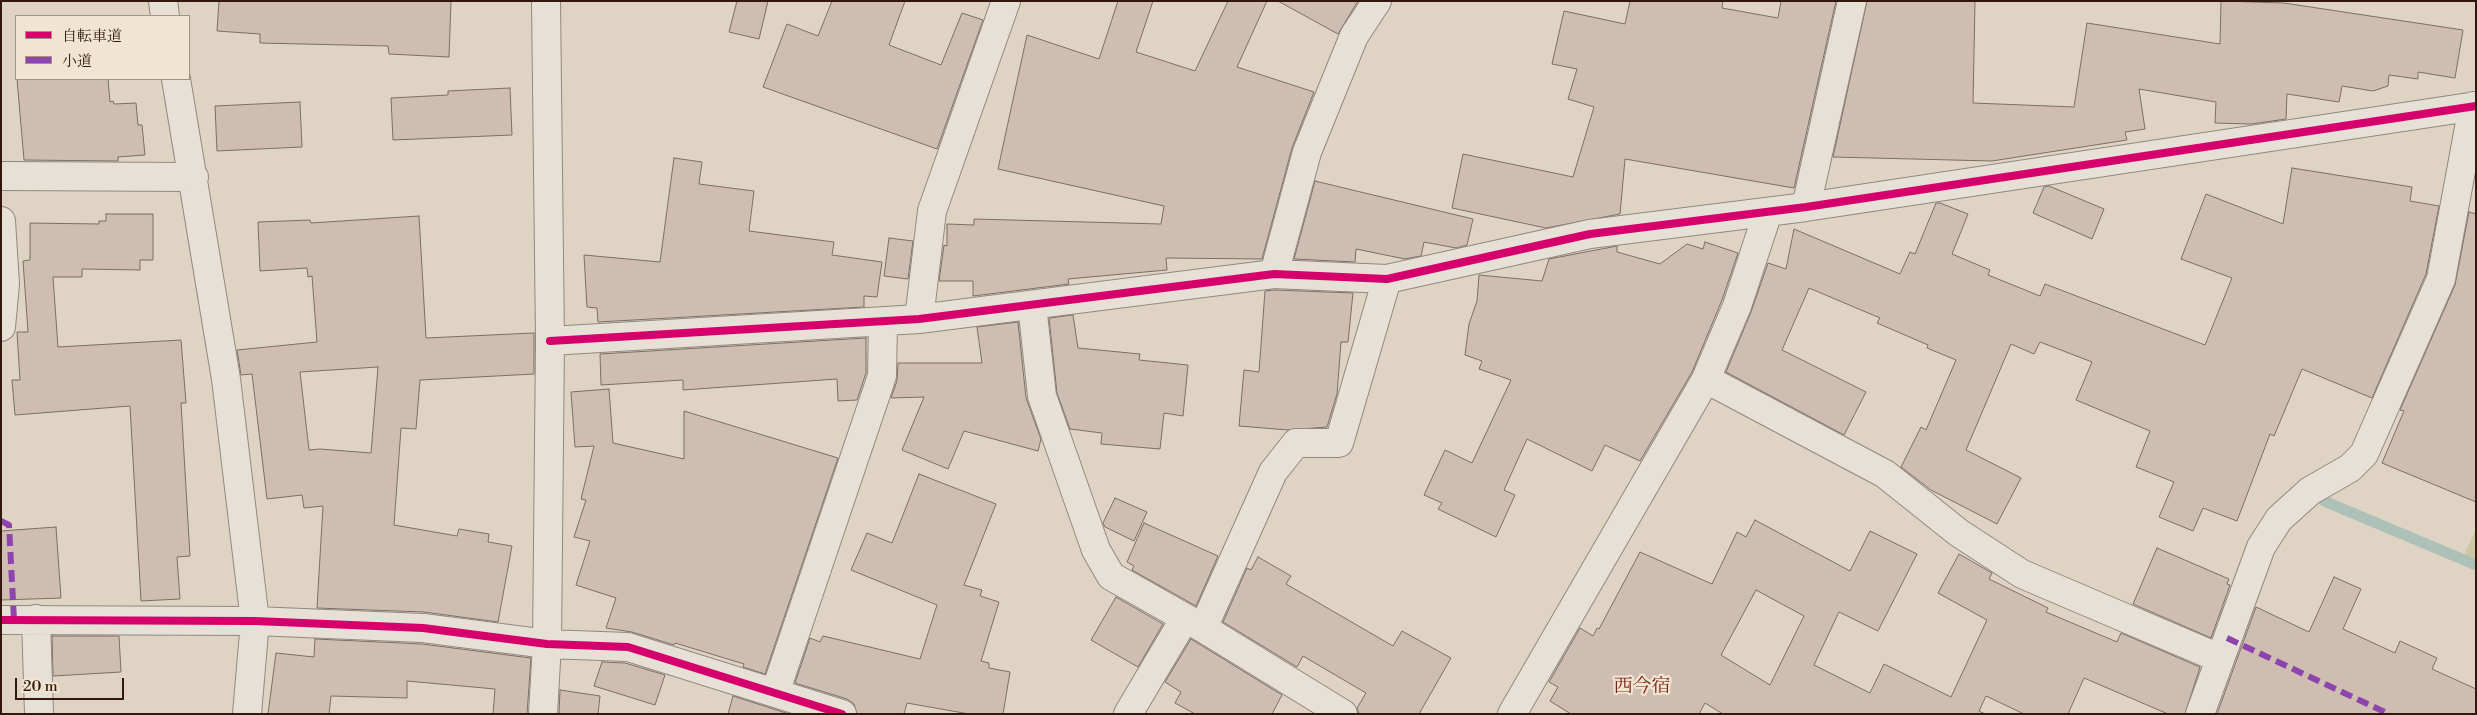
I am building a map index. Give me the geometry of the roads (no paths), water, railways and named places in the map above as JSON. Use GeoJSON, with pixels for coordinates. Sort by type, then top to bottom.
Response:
{"type":"FeatureCollection","features":[{"type":"Feature","properties":{"kind":"street"},"geometry":{"type":"LineString","coordinates":[[163,1],[165,15]]}},
{"type":"Feature","properties":{"kind":"street"},"geometry":{"type":"LineString","coordinates":[[543,714],[547,644],[550,341],[546,1]]}},
{"type":"Feature","properties":{"kind":"street"},"geometry":{"type":"LineString","coordinates":[[919,319],[932,211],[1006,1]]}},
{"type":"Feature","properties":{"kind":"street"},"geometry":{"type":"LineString","coordinates":[[1274,274],[1307,152],[1354,36],[1377,1]]}},
{"type":"Feature","properties":{"kind":"street"},"geometry":{"type":"LineString","coordinates":[[1806,207],[1852,1]]}},
{"type":"Feature","properties":{"kind":"street"},"geometry":{"type":"LineString","coordinates":[[176,80],[194,177],[226,379],[255,621],[247,714]]}},
{"type":"Feature","properties":{"kind":"street"},"geometry":{"type":"LineString","coordinates":[[550,341],[919,319],[1274,274],[1387,279],[1590,234],[1806,207],[2474,106],[2441,279],[2364,454],[2350,468],[2310,490],[2279,519],[2261,547],[2200,714]]}},
{"type":"Feature","properties":{"kind":"street"},"geometry":{"type":"LineString","coordinates":[[1,176],[194,177]]}},
{"type":"Feature","properties":{"kind":"street"},"geometry":{"type":"LineString","coordinates":[[1512,714],[1706,379],[1737,306],[1768,212]]}},
{"type":"Feature","properties":{"kind":"street"},"geometry":{"type":"LineString","coordinates":[[1,221],[6,284],[1,327]]}},
{"type":"Feature","properties":{"kind":"street"},"geometry":{"type":"LineString","coordinates":[[1128,714],[1194,623],[1273,472],[1296,443],[1339,444],[1387,279]]}},
{"type":"Feature","properties":{"kind":"street"},"geometry":{"type":"LineString","coordinates":[[1032,305],[1042,396],[1096,550],[1111,576],[1194,623],[1343,714]]}},
{"type":"Feature","properties":{"kind":"street"},"geometry":{"type":"LineString","coordinates":[[775,693],[882,376],[883,322]]}},
{"type":"Feature","properties":{"kind":"street"},"geometry":{"type":"LineString","coordinates":[[1706,379],[1885,474],[1959,533],[2022,574],[2219,658]]}},
{"type":"Feature","properties":{"kind":"street"},"geometry":{"type":"LineString","coordinates":[[36,619],[39,714]]}},
{"type":"Feature","properties":{"kind":"street"},"geometry":{"type":"LineString","coordinates":[[1,620],[255,621],[423,628],[547,644],[628,647],[842,714]]}},
{"type":"Feature","properties":{"kind":"waterway"},"geometry":{"type":"LineString","coordinates":[[2324,501],[2476,565]]}},
{"type":"Feature","properties":{"kind":"district","name":"西今宿"},"geometry":{"type":"Point","coordinates":[1642,687]}}]}
